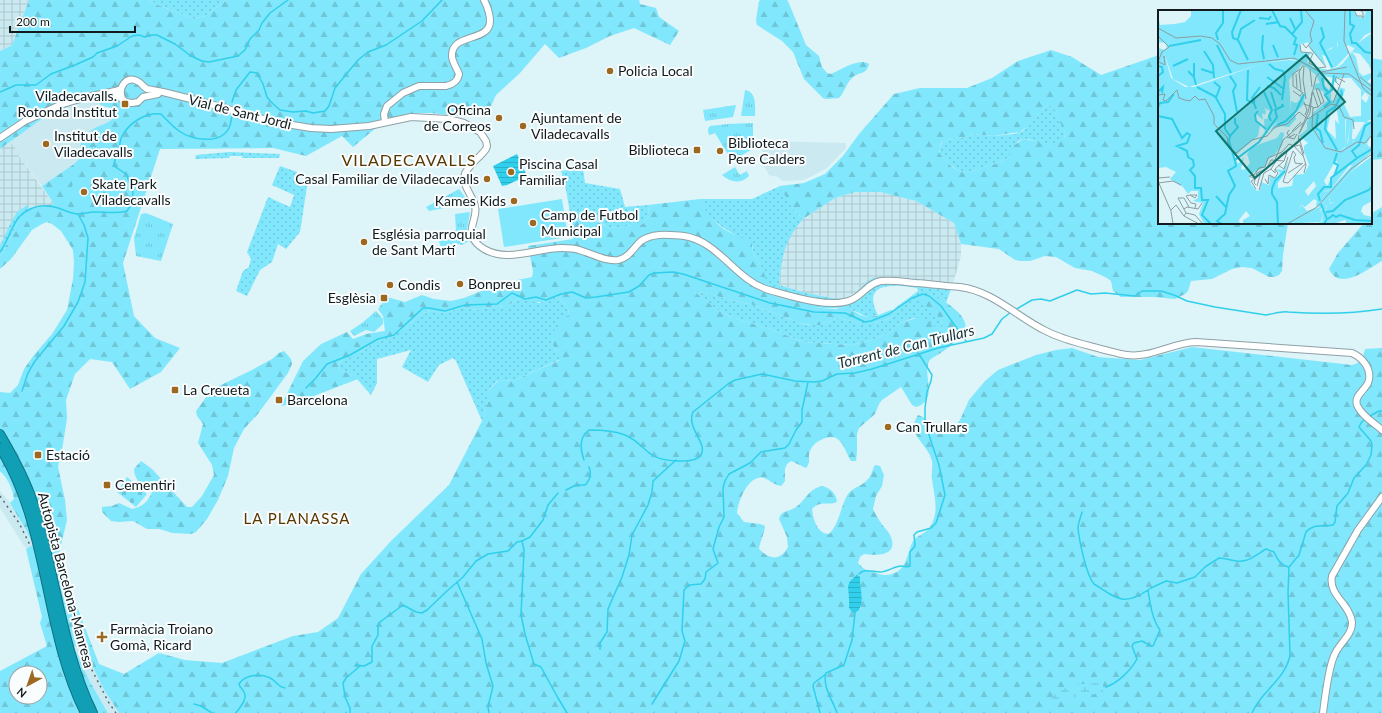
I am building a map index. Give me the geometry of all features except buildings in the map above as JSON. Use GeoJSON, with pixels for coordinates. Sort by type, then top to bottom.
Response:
{"type":"FeatureCollection","features":[{"type":"Feature","properties":{"kind":"highway","name":"Autopista Barcelona-Manresa"},"geometry":{"type":"LineString","coordinates":[[0,434],[22,472],[33,502],[70,651],[93,713]]}},
{"type":"Feature","properties":{"kind":"highway","name":"Autopista Barcelona-Manresa"},"geometry":{"type":"LineString","coordinates":[[0,448],[23,494],[30,516],[62,649],[72,683],[85,713]]}},
{"type":"Feature","properties":{"kind":"highway"},"geometry":{"type":"LineString","coordinates":[[0,452],[11,468]]}},
{"type":"Feature","properties":{"kind":"street"},"geometry":{"type":"LineString","coordinates":[[385,122],[384,114],[387,106],[402,93],[419,86],[450,85],[456,81],[459,74],[452,57],[457,44],[485,32],[488,28],[490,22],[484,0]]}},
{"type":"Feature","properties":{"kind":"street"},"geometry":{"type":"LineString","coordinates":[[122,98],[121,89],[123,84],[132,80],[139,82],[143,87],[143,97]]}},
{"type":"Feature","properties":{"kind":"street","name":"Vial de Sant Jordi"},"geometry":{"type":"LineString","coordinates":[[143,87],[148,90],[204,102],[261,119],[297,126],[349,128],[369,126],[411,117],[448,119],[472,126],[483,136],[487,146],[469,168],[464,179],[465,185],[476,206],[471,229],[472,236],[476,243],[484,249],[494,253],[509,256],[561,248],[577,249],[605,258],[617,260],[626,257],[646,238],[656,235],[672,235],[688,237],[703,242],[745,277],[762,288],[819,302],[837,303],[850,300],[870,285],[879,281],[889,281],[970,289],[983,293],[1032,324],[1061,338],[1126,355],[1146,354],[1179,344],[1196,342],[1352,353],[1361,358],[1369,375],[1368,382],[1357,398],[1357,406],[1382,430]]}},
{"type":"Feature","properties":{"kind":"street"},"geometry":{"type":"LineString","coordinates":[[0,138],[25,121],[60,105],[121,89]]}},
{"type":"Feature","properties":{"kind":"street"},"geometry":{"type":"LineString","coordinates":[[108,93],[122,98],[126,102],[132,103],[138,102],[143,97],[151,94],[167,94]]}},
{"type":"Feature","properties":{"kind":"street"},"geometry":{"type":"LineString","coordinates":[[1323,713],[1333,656],[1350,632],[1352,624],[1349,612],[1333,590],[1331,582],[1332,576],[1358,530],[1382,497]]}},
{"type":"Feature","properties":{"kind":"shaded area"},"geometry":{"type":"Polygon","coordinates":[[[0,0],[29,0],[12,45],[0,51],[0,0]]]}},
{"type":"Feature","properties":{"kind":"shaded area","name":"Institut de Viladecavalls"},"geometry":{"type":"Polygon","coordinates":[[[96,98],[99,103],[112,108],[114,111],[113,118],[108,123],[83,138],[80,146],[81,157],[74,164],[42,186],[10,142],[46,116],[71,105],[96,98]]]}},
{"type":"Feature","properties":{"kind":"shaded area"},"geometry":{"type":"Polygon","coordinates":[[[763,141],[846,143],[846,148],[827,168],[812,176],[803,180],[783,181],[778,177],[769,175],[762,165],[764,159],[761,145],[763,145],[763,141]]]}},
{"type":"Feature","properties":{"kind":"shaded area"},"geometry":{"type":"Polygon","coordinates":[[[10,142],[20,154],[18,155],[54,204],[31,209],[18,222],[0,256],[0,149],[10,142]]]}},
{"type":"Feature","properties":{"kind":"shaded area","name":"Piscina Casal Familiar"},"geometry":{"type":"Polygon","coordinates":[[[517,154],[527,176],[502,186],[493,166],[517,154]]]}},
{"type":"Feature","properties":{"kind":"shaded area"},"geometry":{"type":"Polygon","coordinates":[[[855,192],[880,192],[916,201],[954,223],[961,244],[961,256],[953,283],[904,278],[857,292],[842,300],[806,293],[779,285],[781,261],[792,231],[803,219],[835,198],[855,192]]]}},
{"type":"Feature","properties":{"kind":"shaded area"},"geometry":{"type":"Polygon","coordinates":[[[0,491],[12,505],[33,545],[26,549],[0,508],[0,491]]]}},
{"type":"Feature","properties":{"kind":"shaded area"},"geometry":{"type":"Polygon","coordinates":[[[857,574],[860,577],[862,602],[861,607],[855,613],[849,608],[848,586],[850,581],[857,574]]]}},
{"type":"Feature","properties":{"kind":"shaded area"},"geometry":{"type":"Polygon","coordinates":[[[81,642],[103,688],[119,713],[108,713],[90,682],[74,647],[81,642]]]}},
{"type":"Feature","properties":{"kind":"green space"},"geometry":{"type":"Polygon","coordinates":[[[29,0],[149,0],[194,19],[205,16],[227,0],[639,0],[640,4],[656,8],[659,17],[679,31],[670,45],[634,28],[610,36],[586,48],[559,58],[545,44],[520,73],[496,95],[491,106],[457,116],[431,113],[412,113],[388,118],[353,147],[342,136],[306,156],[273,148],[160,149],[123,263],[134,316],[155,338],[180,348],[161,372],[130,389],[112,362],[90,359],[75,374],[66,400],[67,418],[58,467],[65,500],[67,520],[58,557],[99,664],[124,674],[159,653],[185,660],[222,663],[293,636],[318,632],[338,618],[361,574],[392,540],[449,485],[482,421],[489,399],[489,390],[498,381],[515,380],[560,360],[552,340],[558,323],[569,315],[569,312],[565,304],[556,297],[542,302],[534,302],[523,298],[505,307],[494,306],[476,310],[463,307],[444,313],[430,311],[421,314],[403,330],[373,343],[358,354],[338,364],[340,370],[351,374],[358,379],[298,402],[281,406],[303,361],[321,344],[347,332],[353,339],[366,334],[385,331],[383,316],[378,309],[387,297],[405,302],[422,295],[434,299],[451,301],[464,298],[499,284],[532,277],[533,271],[528,246],[573,239],[571,219],[579,221],[583,218],[589,217],[607,227],[621,228],[644,223],[649,216],[648,205],[700,199],[708,214],[720,226],[752,243],[753,252],[765,276],[765,292],[780,298],[820,308],[849,308],[860,315],[867,317],[876,316],[891,310],[894,310],[895,313],[891,318],[875,323],[860,323],[838,318],[820,325],[811,325],[800,323],[753,305],[705,293],[695,292],[716,309],[732,317],[773,330],[803,342],[852,345],[872,340],[888,333],[900,323],[920,317],[934,325],[936,330],[941,329],[943,325],[940,320],[920,298],[923,295],[926,295],[932,296],[950,305],[960,314],[965,324],[963,332],[957,339],[946,350],[931,359],[929,362],[927,370],[929,388],[927,399],[923,404],[916,407],[912,405],[901,387],[882,400],[875,414],[859,428],[857,434],[856,461],[851,461],[843,446],[837,439],[828,437],[814,444],[809,453],[809,463],[806,468],[791,461],[787,464],[785,469],[785,481],[781,486],[776,485],[764,478],[754,480],[749,484],[742,496],[737,513],[744,522],[765,526],[759,549],[771,557],[778,557],[782,555],[788,547],[787,537],[779,519],[783,513],[796,507],[814,489],[823,486],[826,487],[834,494],[837,502],[821,504],[812,509],[819,529],[822,532],[829,534],[833,530],[838,520],[848,494],[866,481],[875,465],[880,466],[884,475],[882,486],[876,496],[873,509],[881,523],[890,534],[892,547],[890,551],[886,553],[875,555],[864,554],[860,557],[858,563],[866,570],[881,575],[897,572],[904,564],[914,540],[928,529],[933,521],[936,510],[932,477],[932,461],[914,428],[918,415],[927,420],[936,434],[945,434],[960,420],[969,400],[985,381],[998,370],[1036,355],[1072,348],[1098,357],[1140,360],[1192,347],[1352,365],[1361,360],[1365,349],[1382,348],[1382,713],[119,713],[103,688],[81,642],[74,647],[90,682],[108,713],[0,713],[0,671],[8,667],[8,705],[48,705],[48,665],[11,665],[47,646],[40,623],[42,617],[26,549],[33,545],[10,503],[14,499],[12,491],[7,480],[0,471],[0,392],[10,393],[18,385],[24,369],[52,334],[67,310],[73,279],[74,262],[73,250],[61,231],[47,222],[32,230],[11,259],[0,269],[0,256],[18,222],[23,216],[31,209],[54,204],[42,186],[74,164],[81,157],[80,146],[83,138],[93,129],[111,120],[114,113],[112,108],[101,105],[96,99],[71,105],[46,116],[0,149],[0,51],[12,45],[29,0]],[[857,574],[853,578],[848,590],[849,608],[856,613],[861,608],[859,575],[857,574]]]}},
{"type":"Feature","properties":{"kind":"green space"},"geometry":{"type":"Polygon","coordinates":[[[149,0],[227,0],[205,16],[194,19],[149,0]]]}},
{"type":"Feature","properties":{"kind":"green space"},"geometry":{"type":"Polygon","coordinates":[[[759,1],[788,1],[806,45],[819,56],[822,67],[827,73],[831,74],[860,62],[869,64],[868,67],[866,70],[851,79],[839,98],[823,98],[804,79],[793,52],[782,41],[757,25],[756,20],[759,1]]]}},
{"type":"Feature","properties":{"kind":"green space"},"geometry":{"type":"Polygon","coordinates":[[[1051,50],[1072,57],[1101,75],[1158,55],[1158,224],[1288,224],[1282,271],[1279,275],[1269,277],[1252,268],[1242,267],[1232,269],[1212,279],[1191,281],[1188,291],[1175,299],[1154,297],[1121,297],[1113,291],[1111,281],[1107,278],[1092,271],[1075,268],[1056,257],[1045,256],[1030,261],[1020,261],[1015,260],[999,249],[961,244],[954,223],[916,201],[880,192],[855,192],[835,198],[803,219],[794,210],[781,189],[780,186],[804,183],[825,174],[843,156],[859,134],[894,94],[920,88],[967,88],[992,78],[1018,61],[1051,50]],[[1047,105],[1028,126],[1020,132],[993,136],[975,134],[966,137],[947,139],[942,142],[939,148],[940,154],[951,166],[966,173],[995,164],[1008,158],[1013,146],[1023,139],[1050,144],[1055,143],[1065,137],[1065,131],[1057,119],[1053,106],[1047,105]]]}},
{"type":"Feature","properties":{"kind":"green space"},"geometry":{"type":"Polygon","coordinates":[[[1372,58],[1382,60],[1382,159],[1372,160],[1372,58]]]}},
{"type":"Feature","properties":{"kind":"green space"},"geometry":{"type":"Polygon","coordinates":[[[745,90],[749,91],[753,96],[755,116],[741,116],[745,90]]]}},
{"type":"Feature","properties":{"kind":"green space"},"geometry":{"type":"Polygon","coordinates":[[[736,105],[733,117],[705,121],[703,110],[736,105]]]}},
{"type":"Feature","properties":{"kind":"green space"},"geometry":{"type":"Polygon","coordinates":[[[1047,105],[1053,106],[1057,118],[1065,130],[1064,138],[1056,144],[1023,139],[1016,144],[1008,158],[995,164],[966,173],[959,171],[949,164],[940,154],[939,148],[944,140],[947,139],[966,137],[975,134],[993,136],[1014,134],[1023,131],[1047,105]]]}},
{"type":"Feature","properties":{"kind":"green space"},"geometry":{"type":"Polygon","coordinates":[[[753,123],[753,138],[756,147],[732,161],[715,133],[709,135],[708,133],[710,126],[753,123]]]}},
{"type":"Feature","properties":{"kind":"green space"},"geometry":{"type":"Polygon","coordinates":[[[229,152],[280,155],[279,158],[242,158],[242,156],[230,156],[229,158],[195,159],[196,155],[229,152]]]}},
{"type":"Feature","properties":{"kind":"green space"},"geometry":{"type":"Polygon","coordinates":[[[280,166],[297,172],[295,182],[307,186],[300,232],[286,249],[278,244],[272,262],[260,270],[247,296],[236,291],[243,271],[249,267],[251,259],[247,252],[268,197],[290,207],[294,195],[272,185],[280,166]]]}},
{"type":"Feature","properties":{"kind":"green space"},"geometry":{"type":"Polygon","coordinates":[[[735,167],[740,175],[747,171],[749,176],[742,181],[735,182],[722,175],[735,167]]]}},
{"type":"Feature","properties":{"kind":"green space"},"geometry":{"type":"Polygon","coordinates":[[[583,168],[585,183],[620,189],[625,207],[648,205],[649,216],[644,223],[621,228],[607,227],[595,219],[586,217],[579,221],[571,219],[561,171],[583,168]]]}},
{"type":"Feature","properties":{"kind":"green space","name":"Skate Park Viladecavalls"},"geometry":{"type":"Polygon","coordinates":[[[73,182],[98,189],[96,200],[70,195],[73,182]]]}},
{"type":"Feature","properties":{"kind":"green space"},"geometry":{"type":"Polygon","coordinates":[[[780,186],[794,210],[803,219],[792,235],[785,249],[779,285],[806,293],[842,300],[852,296],[873,278],[889,277],[953,283],[946,303],[929,295],[922,302],[938,315],[943,325],[941,329],[936,330],[914,318],[900,323],[888,333],[872,340],[852,345],[803,342],[773,330],[732,317],[716,309],[695,292],[705,293],[753,305],[800,323],[820,325],[838,318],[860,323],[875,323],[891,318],[895,313],[895,308],[918,291],[917,288],[898,286],[879,289],[873,298],[874,307],[878,315],[870,317],[845,308],[822,308],[808,306],[765,292],[762,268],[753,252],[753,246],[715,221],[704,208],[700,199],[752,199],[780,186]]]}},
{"type":"Feature","properties":{"kind":"green space"},"geometry":{"type":"Polygon","coordinates":[[[459,189],[469,203],[429,211],[426,207],[459,189]]]}},
{"type":"Feature","properties":{"kind":"green space","name":"Camp de Futbol Municipal"},"geometry":{"type":"Polygon","coordinates":[[[562,199],[568,237],[504,247],[498,209],[562,199]]]}},
{"type":"Feature","properties":{"kind":"green space"},"geometry":{"type":"Polygon","coordinates":[[[27,205],[30,210],[18,222],[0,256],[0,246],[11,222],[17,212],[27,205]]]}},
{"type":"Feature","properties":{"kind":"green space"},"geometry":{"type":"Polygon","coordinates":[[[1382,207],[1382,261],[1354,277],[1340,279],[1334,276],[1329,269],[1338,253],[1363,224],[1372,224],[1372,213],[1382,207]]]}},
{"type":"Feature","properties":{"kind":"green space"},"geometry":{"type":"Polygon","coordinates":[[[470,212],[466,236],[469,236],[471,240],[462,245],[459,244],[441,247],[439,241],[444,238],[443,234],[456,230],[455,214],[470,212]]]}},
{"type":"Feature","properties":{"kind":"green space"},"geometry":{"type":"Polygon","coordinates":[[[146,213],[173,224],[161,261],[136,256],[134,238],[141,214],[146,213]]]}},
{"type":"Feature","properties":{"kind":"green space"},"geometry":{"type":"Polygon","coordinates":[[[556,297],[565,304],[569,315],[559,324],[553,337],[554,347],[561,359],[515,380],[497,381],[489,390],[489,399],[482,421],[456,361],[453,358],[439,365],[428,382],[402,367],[411,350],[377,359],[377,383],[371,395],[351,374],[340,370],[338,364],[361,352],[373,343],[403,330],[421,314],[430,311],[444,313],[463,307],[476,310],[494,306],[505,307],[523,298],[539,303],[556,297]]]}},
{"type":"Feature","properties":{"kind":"green space"},"geometry":{"type":"Polygon","coordinates":[[[376,311],[383,319],[383,324],[374,332],[366,330],[354,336],[350,331],[376,311]]]}},
{"type":"Feature","properties":{"kind":"green space"},"geometry":{"type":"Polygon","coordinates":[[[284,351],[291,359],[292,364],[288,373],[257,415],[244,429],[234,448],[228,476],[218,500],[207,519],[196,532],[191,534],[173,533],[159,529],[147,529],[133,521],[111,521],[102,512],[102,507],[112,506],[119,503],[132,509],[136,508],[144,504],[149,499],[152,492],[145,488],[137,480],[134,473],[134,469],[141,461],[152,469],[187,507],[192,507],[202,496],[214,475],[212,465],[198,443],[203,424],[197,416],[196,411],[207,396],[219,386],[250,371],[284,351]]]}},
{"type":"Feature","properties":{"kind":"green space"},"geometry":{"type":"Polygon","coordinates":[[[127,477],[147,494],[136,507],[117,492],[127,477]]]}},
{"type":"Feature","properties":{"kind":"green space"},"geometry":{"type":"Polygon","coordinates":[[[1103,683],[1103,693],[1066,698],[1058,704],[1052,698],[1057,693],[1069,686],[1103,683]]]}},
{"type":"Feature","properties":{"kind":"waterway"},"geometry":{"type":"LineString","coordinates":[[0,92],[16,85],[36,85],[51,74],[93,57],[97,53],[117,46],[132,36],[139,35],[145,37],[157,35],[175,44],[191,56],[202,61],[209,62],[238,56],[245,50],[250,39],[259,30],[262,23],[270,13],[288,0]]}},
{"type":"Feature","properties":{"kind":"waterway"},"geometry":{"type":"LineString","coordinates":[[232,102],[236,90],[250,72],[257,73],[263,84],[267,97],[280,110],[293,112],[306,111],[313,113],[325,111],[329,106],[335,88],[358,60],[368,52],[386,45],[422,21],[442,0]]}},
{"type":"Feature","properties":{"kind":"waterway"},"geometry":{"type":"LineString","coordinates":[[0,252],[19,217],[23,213],[37,206],[52,206],[78,214],[92,212],[115,213],[127,211],[132,203],[133,191],[126,174],[114,166],[114,161],[119,148],[120,140],[125,131],[134,122],[144,116],[161,114],[179,131],[191,137],[206,139],[213,139],[225,133],[230,126],[232,116]]}},
{"type":"Feature","properties":{"kind":"waterway"},"geometry":{"type":"LineString","coordinates":[[22,391],[28,373],[35,361],[64,326],[78,302],[85,282],[88,238],[84,225],[78,214]]}},
{"type":"Feature","properties":{"kind":"waterway"},"geometry":{"type":"LineString","coordinates":[[306,388],[327,364],[350,355],[378,339],[394,335],[423,308],[445,311],[465,305],[497,304],[512,293],[525,299],[536,297],[546,300],[561,294],[572,292],[586,298],[596,297],[629,292],[639,286],[649,275],[654,273],[673,272],[683,274],[770,303],[814,312],[845,313],[865,322],[889,314],[912,298],[923,294],[929,296],[941,306],[966,341]]}},
{"type":"Feature","properties":{"kind":"waterway","name":"Torrent de Can Trullars"},"geometry":{"type":"LineString","coordinates":[[1015,310],[1032,300],[1041,299],[1050,301],[1077,290],[1091,294],[1105,293],[1135,296],[1142,291],[1161,291],[1187,301],[1266,315],[1283,312],[1335,313],[1382,309]]}},
{"type":"Feature","properties":{"kind":"waterway"},"geometry":{"type":"LineString","coordinates":[[584,460],[581,444],[583,436],[589,430],[607,431],[625,435],[633,439],[652,455],[663,459],[685,461],[698,458],[701,455],[702,445],[692,424],[693,412],[735,380],[762,374],[795,381],[814,382],[822,381],[837,374],[855,373],[872,369],[938,348],[984,338],[992,334],[1002,319],[1011,312]]}},
{"type":"Feature","properties":{"kind":"waterway"},"geometry":{"type":"LineString","coordinates":[[859,574],[863,571],[883,572],[899,566],[910,566],[910,552],[915,546],[914,535],[917,532],[931,528],[936,523],[945,495],[939,465],[925,423],[927,392],[932,375],[919,354]]}},
{"type":"Feature","properties":{"kind":"waterway"},"geometry":{"type":"LineString","coordinates":[[652,704],[679,661],[685,641],[682,631],[684,590],[689,585],[701,584],[705,579],[706,572],[718,563],[713,549],[719,527],[724,517],[723,488],[725,481],[729,474],[750,463],[761,452],[785,448],[789,444],[802,422],[802,410],[808,382]]}},
{"type":"Feature","properties":{"kind":"waterway"},"geometry":{"type":"LineString","coordinates":[[1368,417],[1382,411]]}},
{"type":"Feature","properties":{"kind":"waterway"},"geometry":{"type":"LineString","coordinates":[[1106,687],[1120,679],[1128,672],[1137,659],[1132,646],[1134,643],[1142,641],[1153,646],[1160,630],[1153,616],[1148,590],[1166,581],[1177,583],[1195,577],[1205,567],[1219,558],[1244,561],[1266,549],[1274,552],[1278,560],[1289,567],[1299,555],[1306,532],[1309,529],[1315,526],[1333,525],[1335,522],[1337,506],[1348,493],[1354,478],[1366,465],[1371,455],[1371,441],[1359,427],[1365,419]]}},
{"type":"Feature","properties":{"kind":"waterway"},"geometry":{"type":"LineString","coordinates":[[600,649],[600,643],[607,632],[608,609],[622,577],[629,555],[632,535],[648,505],[652,492],[653,481],[676,460]]}},
{"type":"Feature","properties":{"kind":"waterway"},"geometry":{"type":"LineString","coordinates":[[566,490],[576,485],[585,485],[590,477],[589,467]]}},
{"type":"Feature","properties":{"kind":"waterway"},"geometry":{"type":"LineString","coordinates":[[356,665],[364,666],[372,662],[372,646],[378,635],[378,626],[380,622],[403,605],[416,612],[422,613],[463,577],[476,561],[488,554],[508,551],[517,542],[530,537],[543,520],[548,505],[558,493]]}},
{"type":"Feature","properties":{"kind":"waterway"},"geometry":{"type":"LineString","coordinates":[[1082,512],[1078,528],[1083,557],[1088,573],[1094,584],[1120,599],[1132,598],[1148,590]]}},
{"type":"Feature","properties":{"kind":"waterway"},"geometry":{"type":"LineString","coordinates":[[522,541],[524,550],[521,615],[525,634],[534,664],[541,667],[567,713]]}},
{"type":"Feature","properties":{"kind":"waterway"},"geometry":{"type":"LineString","coordinates":[[1252,713],[1261,698],[1283,672],[1290,656],[1288,592],[1289,568]]}},
{"type":"Feature","properties":{"kind":"waterway"},"geometry":{"type":"LineString","coordinates":[[457,582],[482,639],[486,663],[493,686],[488,707],[489,713]]}},
{"type":"Feature","properties":{"kind":"waterway"},"geometry":{"type":"LineString","coordinates":[[837,713],[825,683],[825,678],[826,673],[844,665],[852,640],[855,613]]}},
{"type":"Feature","properties":{"kind":"waterway"},"geometry":{"type":"LineString","coordinates":[[350,713],[350,708],[345,697],[343,683],[346,678],[360,666]]}},
{"type":"Feature","properties":{"kind":"waterway"},"geometry":{"type":"LineString","coordinates":[[820,713],[813,686],[814,683],[826,674]]}},
{"type":"Feature","properties":{"kind":"waterway"},"geometry":{"type":"LineString","coordinates":[[236,713],[245,697],[239,684],[245,678],[259,675],[268,677],[285,688]]}},
{"type":"Feature","properties":{"kind":"waterway"},"geometry":{"type":"LineString","coordinates":[[194,704],[201,706],[212,713]]}},
{"type":"Feature","properties":{"kind":"railway"},"geometry":{"type":"LineString","coordinates":[[0,496],[19,523],[31,547]]}},
{"type":"Feature","properties":{"kind":"railway"},"geometry":{"type":"LineString","coordinates":[[78,643],[109,703],[116,713]]}},
{"type":"Feature","properties":{"kind":"place","name":"Policia Local"},"geometry":{"type":"Point","coordinates":[610,71]}},
{"type":"Feature","properties":{"kind":"place","name":"Viladecavalls. Rotonda Institut"},"geometry":{"type":"Point","coordinates":[125,104]}},
{"type":"Feature","properties":{"kind":"place","name":"Oficina de Correos"},"geometry":{"type":"Point","coordinates":[499,118]}},
{"type":"Feature","properties":{"kind":"place","name":"Ajuntament de Viladecavalls"},"geometry":{"type":"Point","coordinates":[523,126]}},
{"type":"Feature","properties":{"kind":"place","name":"Institut de Viladecavalls"},"geometry":{"type":"Point","coordinates":[46,144]}},
{"type":"Feature","properties":{"kind":"place","name":"Biblioteca"},"geometry":{"type":"Point","coordinates":[697,150]}},
{"type":"Feature","properties":{"kind":"place","name":"Biblioteca Pere Calders"},"geometry":{"type":"Point","coordinates":[720,151]}},
{"type":"Feature","properties":{"kind":"place","name":"Piscina Casal Familiar"},"geometry":{"type":"Point","coordinates":[511,172]}},
{"type":"Feature","properties":{"kind":"place","name":"Casal Familiar de Viladecavalls"},"geometry":{"type":"Point","coordinates":[487,179]}},
{"type":"Feature","properties":{"kind":"place","name":"Skate Park Viladecavalls"},"geometry":{"type":"Point","coordinates":[84,192]}},
{"type":"Feature","properties":{"kind":"place","name":"Kames Kids"},"geometry":{"type":"Point","coordinates":[514,201]}},
{"type":"Feature","properties":{"kind":"place","name":"Camp de Futbol Municipal"},"geometry":{"type":"Point","coordinates":[533,223]}},
{"type":"Feature","properties":{"kind":"place","name":"Església parroquial de Sant Martí"},"geometry":{"type":"Point","coordinates":[364,242]}},
{"type":"Feature","properties":{"kind":"place","name":"Bonpreu"},"geometry":{"type":"Point","coordinates":[460,284]}},
{"type":"Feature","properties":{"kind":"place","name":"Condis"},"geometry":{"type":"Point","coordinates":[390,285]}},
{"type":"Feature","properties":{"kind":"place","name":"Esglèsia"},"geometry":{"type":"Point","coordinates":[384,298]}},
{"type":"Feature","properties":{"kind":"place","name":"La Creueta"},"geometry":{"type":"Point","coordinates":[175,390]}},
{"type":"Feature","properties":{"kind":"place","name":"Barcelona"},"geometry":{"type":"Point","coordinates":[279,400]}},
{"type":"Feature","properties":{"kind":"place","name":"Can Trullars"},"geometry":{"type":"Point","coordinates":[888,427]}},
{"type":"Feature","properties":{"kind":"place","name":"Estació"},"geometry":{"type":"Point","coordinates":[38,455]}},
{"type":"Feature","properties":{"kind":"place","name":"Cementiri"},"geometry":{"type":"Point","coordinates":[107,485]}},
{"type":"Feature","properties":{"kind":"place","name":"Farmàcia Troiano Gomà, Ricard"},"geometry":{"type":"Point","coordinates":[102,637]}},
{"type":"Feature","properties":{"kind":"district","name":"VILADECAVALLS"},"geometry":{"type":"Point","coordinates":[409,160]}},
{"type":"Feature","properties":{"kind":"district","name":"LA PLANASSA"},"geometry":{"type":"Point","coordinates":[297,519]}}]}
